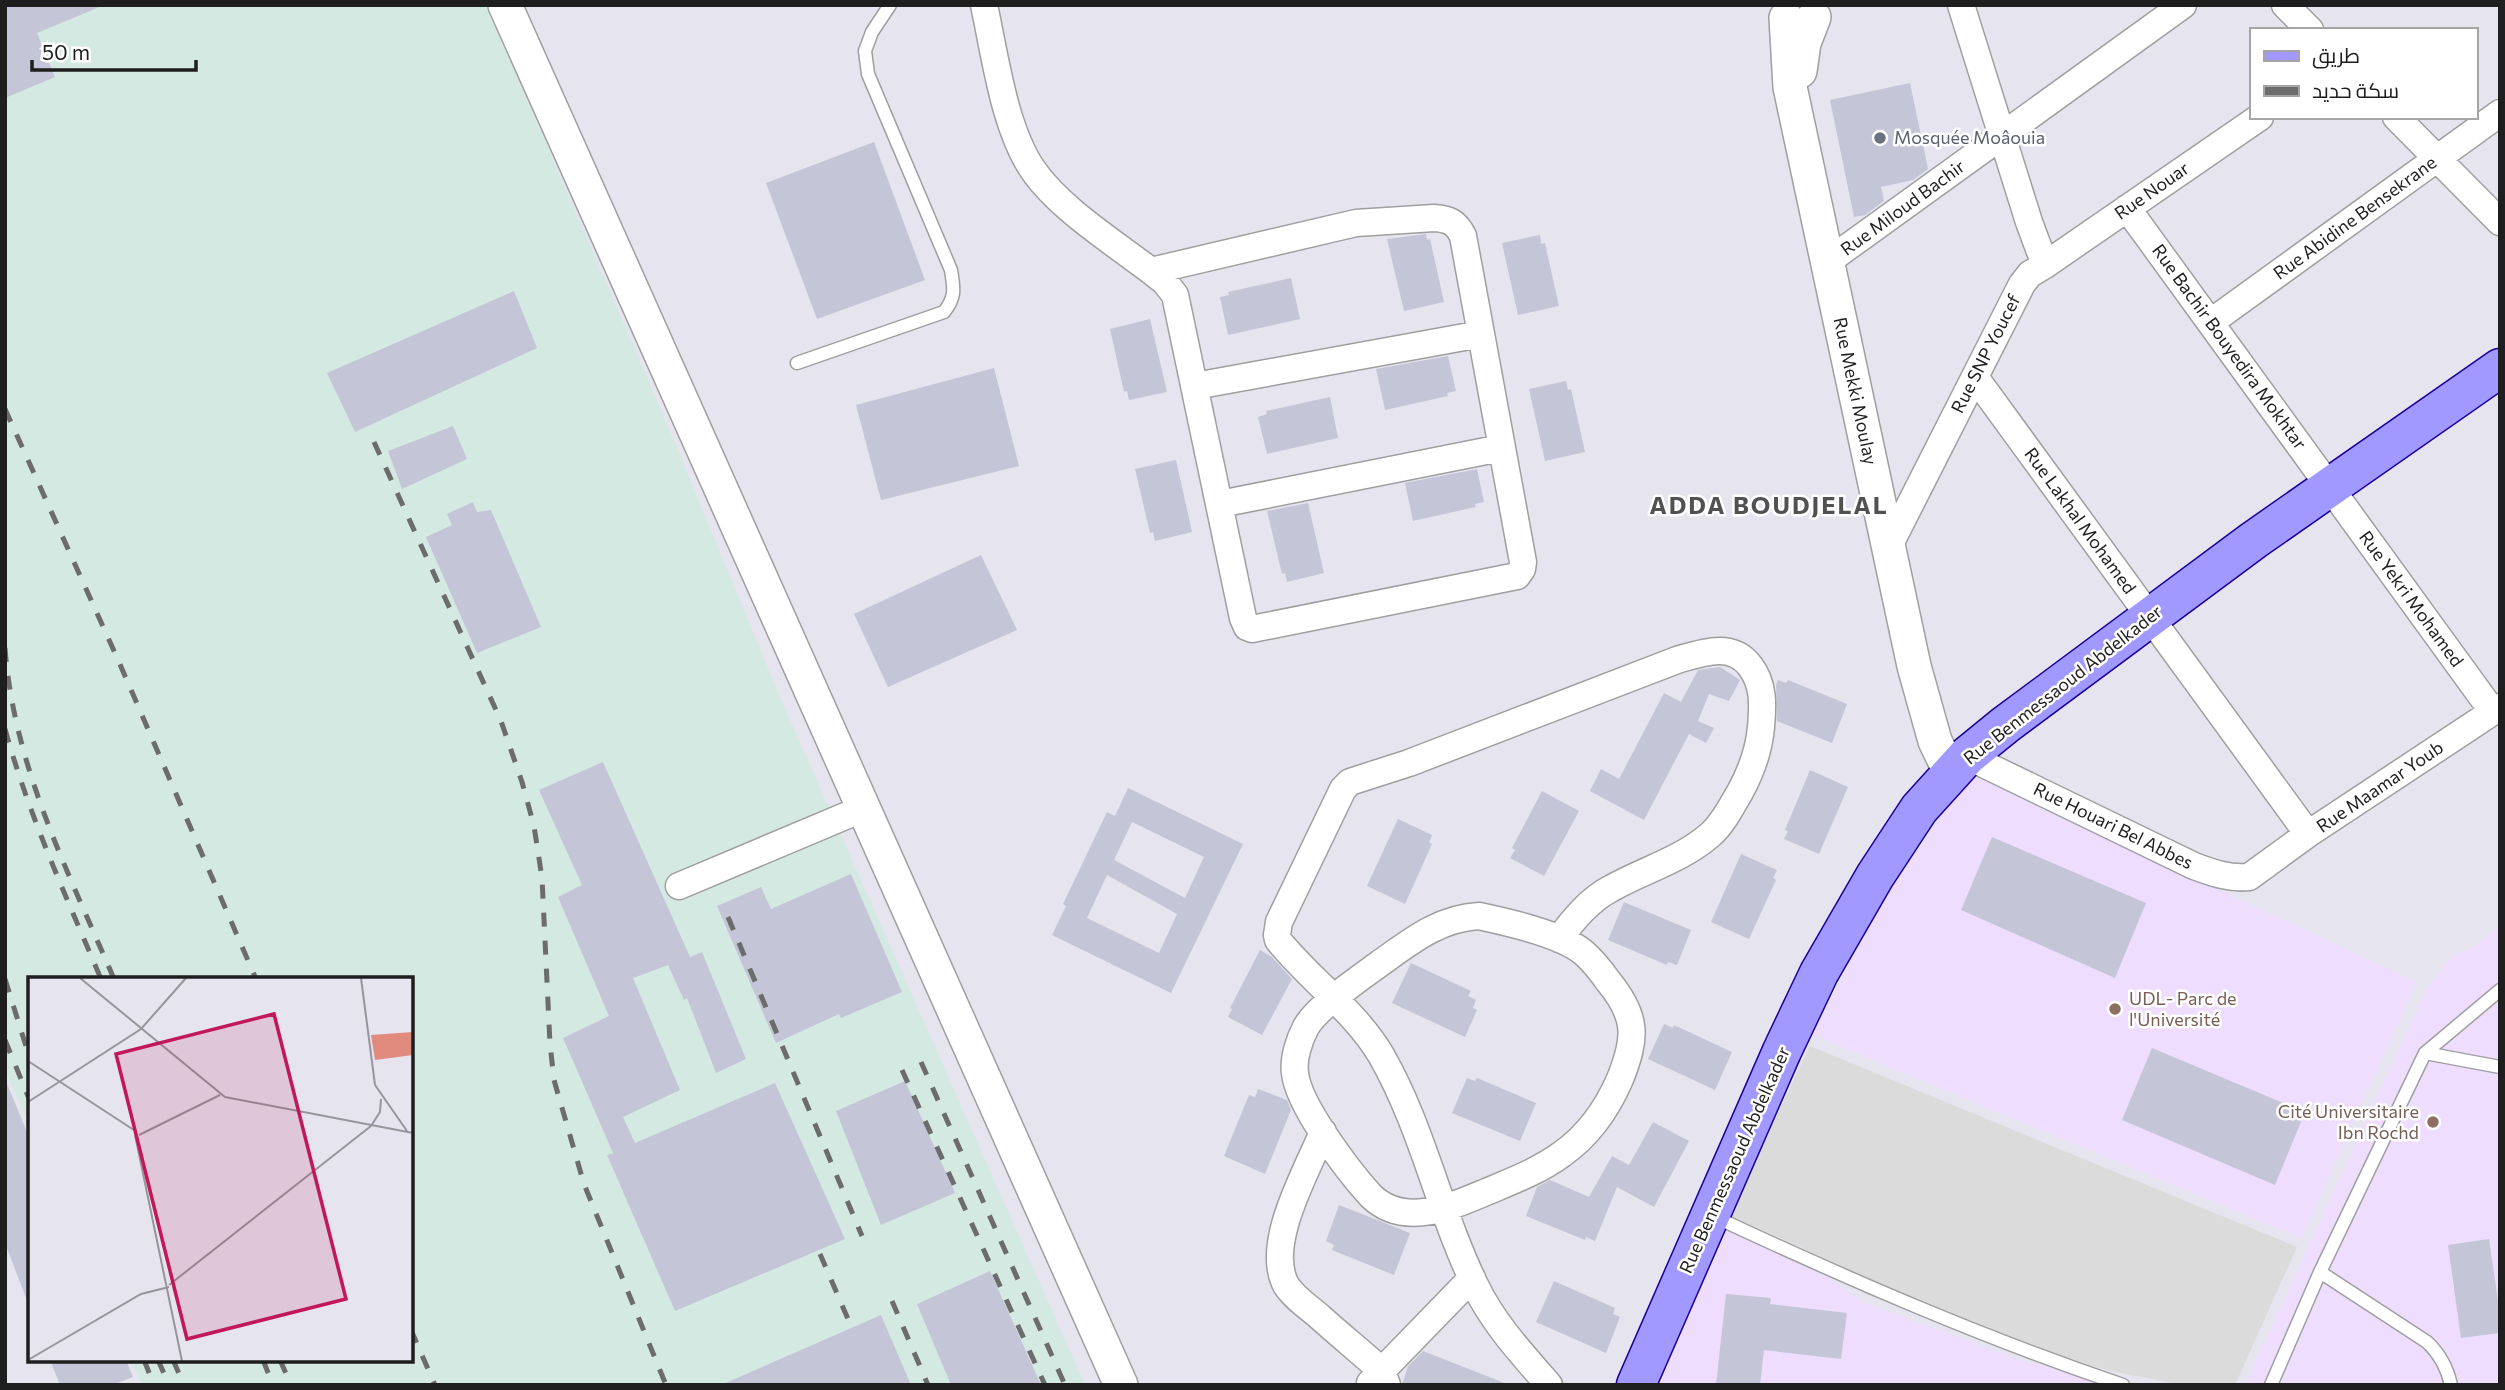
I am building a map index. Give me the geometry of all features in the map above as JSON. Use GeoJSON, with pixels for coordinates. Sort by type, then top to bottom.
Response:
{"type":"FeatureCollection","features":[{"type":"Feature","properties":{"kind":"main road","name":"Rue Benmessaoud Abdelkader"},"geometry":{"type":"LineString","coordinates":[[1636,1385],[1782,1051],[1819,973],[1919,809],[1959,765],[2005,725],[2253,540],[2500,369]]}},
{"type":"Feature","properties":{"kind":"street"},"geometry":{"type":"LineString","coordinates":[[505,5],[1121,1385]]}},
{"type":"Feature","properties":{"kind":"street"},"geometry":{"type":"LineString","coordinates":[[984,5],[1012,129],[1032,169],[1055,197],[1165,282],[1175,295],[1242,618],[1249,628],[1517,576],[1523,562],[1458,226],[1446,219],[1389,219],[1356,223],[1151,271]]}},
{"type":"Feature","properties":{"kind":"street"},"geometry":{"type":"LineString","coordinates":[[1961,5],[2045,265]]}},
{"type":"Feature","properties":{"kind":"street","name":"Rue Miloud Bachir"},"geometry":{"type":"LineString","coordinates":[[1827,262],[2183,5]]}},
{"type":"Feature","properties":{"kind":"street"},"geometry":{"type":"LineString","coordinates":[[2285,5],[2307,28]]}},
{"type":"Feature","properties":{"kind":"street","name":"Rue Mekki Moulay"},"geometry":{"type":"LineString","coordinates":[[1799,10],[1790,87],[1827,262],[1914,666],[1935,741],[1959,765]]}},
{"type":"Feature","properties":{"kind":"street","name":"Rue Abidine Bensekrane"},"geometry":{"type":"LineString","coordinates":[[2211,322],[2500,113]]}},
{"type":"Feature","properties":{"kind":"street","name":"Rue Nouar"},"geometry":{"type":"LineString","coordinates":[[2045,265],[2257,119]]}},
{"type":"Feature","properties":{"kind":"street"},"geometry":{"type":"LineString","coordinates":[[2398,119],[2500,222]]}},
{"type":"Feature","properties":{"kind":"street","name":"Rue Bachir Bouyedira Mokhtar"},"geometry":{"type":"LineString","coordinates":[[2127,208],[2330,486]]}},
{"type":"Feature","properties":{"kind":"street","name":"Rue SNP Youcef"},"geometry":{"type":"LineString","coordinates":[[1889,546],[2025,278],[2045,265]]}},
{"type":"Feature","properties":{"kind":"street"},"geometry":{"type":"LineString","coordinates":[[1195,386],[1481,334]]}},
{"type":"Feature","properties":{"kind":"street","name":"Rue Lakhal Mohamed"},"geometry":{"type":"LineString","coordinates":[[1975,377],[2308,834]]}},
{"type":"Feature","properties":{"kind":"street"},"geometry":{"type":"LineString","coordinates":[[1220,505],[1501,448]]}},
{"type":"Feature","properties":{"kind":"street","name":"Rue Yekri Mohamed"},"geometry":{"type":"LineString","coordinates":[[2330,486],[2496,709]]}},
{"type":"Feature","properties":{"kind":"street"},"geometry":{"type":"LineString","coordinates":[[1549,1385],[1500,1328],[1472,1278],[1402,1098],[1380,1054],[1335,999],[1283,946],[1277,935],[1279,922],[1346,785],[1676,660],[1723,650],[1743,657],[1760,685],[1763,710],[1761,733],[1754,762],[1725,817],[1710,835],[1687,852],[1610,888],[1583,909],[1559,939]]}},
{"type":"Feature","properties":{"kind":"street","name":"Rue Maamar Youb"},"geometry":{"type":"LineString","coordinates":[[2261,869],[2308,834],[2496,709]]}},
{"type":"Feature","properties":{"kind":"street","name":"Rue Houari Bel Abbes"},"geometry":{"type":"LineString","coordinates":[[1959,765],[2212,873],[2238,878],[2249,877],[2261,869]]}},
{"type":"Feature","properties":{"kind":"street"},"geometry":{"type":"LineString","coordinates":[[679,886],[862,809]]}},
{"type":"Feature","properties":{"kind":"street"},"geometry":{"type":"LineString","coordinates":[[1479,916],[1511,923],[1559,939],[1584,952],[1617,991],[1630,1013],[1630,1042],[1623,1072],[1612,1097],[1598,1120],[1563,1154],[1536,1170],[1445,1210],[1415,1213],[1397,1210],[1377,1202],[1323,1132],[1300,1093],[1295,1073],[1297,1049],[1306,1026],[1320,1010],[1335,999],[1423,932],[1459,917],[1479,916]]}},
{"type":"Feature","properties":{"kind":"street"},"geometry":{"type":"LineString","coordinates":[[1323,1132],[1280,1243],[1280,1266],[1287,1286],[1300,1301],[1379,1380],[1472,1278]]}},
{"type":"Feature","properties":{"kind":"lane"},"geometry":{"type":"LineString","coordinates":[[797,363],[944,312],[952,302],[954,287],[951,270],[868,74],[865,51],[872,32],[890,5]]}},
{"type":"Feature","properties":{"kind":"lane"},"geometry":{"type":"LineString","coordinates":[[2271,1385],[2320,1272],[2425,1053],[2500,990]]}},
{"type":"Feature","properties":{"kind":"lane"},"geometry":{"type":"LineString","coordinates":[[2425,1053],[2500,1067]]}},
{"type":"Feature","properties":{"kind":"lane"},"geometry":{"type":"LineString","coordinates":[[1711,1216],[1877,1292],[2029,1353],[2123,1385]]}},
{"type":"Feature","properties":{"kind":"lane"},"geometry":{"type":"LineString","coordinates":[[2320,1272],[2427,1342],[2445,1364],[2451,1385]]}},
{"type":"Feature","properties":{"kind":"shaded area"},"geometry":{"type":"Polygon","coordinates":[[[5,5],[486,5],[660,407],[780,697],[1085,1385],[142,1385],[132,1362],[413,1362],[413,977],[28,977],[28,1122],[5,1070],[5,5]]]}},
{"type":"Feature","properties":{"kind":"shaded area","name":"UDL- Parc de l'Université"},"geometry":{"type":"Polygon","coordinates":[[[1971,774],[2416,982],[2301,1238],[1813,1035],[1884,898],[1971,774]]]}},
{"type":"Feature","properties":{"kind":"shaded area","name":"Cité Universitaire Ibn Rochd"},"geometry":{"type":"Polygon","coordinates":[[[2500,926],[2500,1385],[2245,1385],[2427,989],[2454,955],[2472,948],[2500,926]]]}},
{"type":"Feature","properties":{"kind":"shaded area"},"geometry":{"type":"Polygon","coordinates":[[[1810,1046],[2297,1247],[2235,1385],[2182,1385],[2035,1352],[1867,1295],[1803,1248],[1729,1215],[1810,1046]]]}},
{"type":"Feature","properties":{"kind":"shaded area"},"geometry":{"type":"Polygon","coordinates":[[[1722,1224],[1815,1267],[1862,1302],[2023,1361],[2124,1385],[1653,1385],[1722,1224]]]}},
{"type":"Feature","properties":{"kind":"building"},"geometry":{"type":"Polygon","coordinates":[[[5,5],[102,6],[37,33],[55,77],[5,98],[5,5]]]}},
{"type":"Feature","properties":{"kind":"building","name":"Mosquée Moâouia"},"geometry":{"type":"Polygon","coordinates":[[[1910,83],[1928,169],[1913,180],[1881,187],[1884,201],[1865,215],[1854,217],[1830,100],[1910,83]]]}},
{"type":"Feature","properties":{"kind":"building"},"geometry":{"type":"Polygon","coordinates":[[[874,142],[925,280],[817,319],[766,183],[874,142]]]}},
{"type":"Feature","properties":{"kind":"building"},"geometry":{"type":"Polygon","coordinates":[[[1426,234],[1427,240],[1430,239],[1444,302],[1404,311],[1387,239],[1426,234]]]}},
{"type":"Feature","properties":{"kind":"building"},"geometry":{"type":"Polygon","coordinates":[[[1540,235],[1541,244],[1545,243],[1559,306],[1518,315],[1502,243],[1540,235]]]}},
{"type":"Feature","properties":{"kind":"building"},"geometry":{"type":"Polygon","coordinates":[[[1291,278],[1300,319],[1228,335],[1220,297],[1229,295],[1228,292],[1291,278]]]}},
{"type":"Feature","properties":{"kind":"building"},"geometry":{"type":"Polygon","coordinates":[[[514,291],[537,348],[355,432],[327,373],[514,291]]]}},
{"type":"Feature","properties":{"kind":"building"},"geometry":{"type":"Polygon","coordinates":[[[1150,319],[1167,392],[1129,400],[1127,391],[1124,392],[1110,329],[1150,319]]]}},
{"type":"Feature","properties":{"kind":"building"},"geometry":{"type":"Polygon","coordinates":[[[1448,356],[1456,391],[1447,393],[1448,396],[1385,410],[1376,369],[1448,356]]]}},
{"type":"Feature","properties":{"kind":"building"},"geometry":{"type":"Polygon","coordinates":[[[994,368],[1019,466],[881,500],[856,405],[994,368]]]}},
{"type":"Feature","properties":{"kind":"building"},"geometry":{"type":"Polygon","coordinates":[[[1566,381],[1568,390],[1571,389],[1585,452],[1545,461],[1529,389],[1566,381]]]}},
{"type":"Feature","properties":{"kind":"building"},"geometry":{"type":"Polygon","coordinates":[[[1330,397],[1338,438],[1267,454],[1258,417],[1267,414],[1266,411],[1330,397]]]}},
{"type":"Feature","properties":{"kind":"building"},"geometry":{"type":"Polygon","coordinates":[[[453,426],[467,459],[402,489],[388,451],[453,426]]]}},
{"type":"Feature","properties":{"kind":"building"},"geometry":{"type":"Polygon","coordinates":[[[1176,460],[1192,532],[1155,541],[1153,532],[1150,533],[1135,469],[1176,460]]]}},
{"type":"Feature","properties":{"kind":"building"},"geometry":{"type":"Polygon","coordinates":[[[1477,469],[1484,502],[1475,504],[1476,507],[1413,521],[1405,483],[1477,469]]]}},
{"type":"Feature","properties":{"kind":"building"},"geometry":{"type":"Polygon","coordinates":[[[473,502],[477,512],[491,510],[541,627],[477,653],[426,537],[452,525],[447,514],[473,502]]]}},
{"type":"Feature","properties":{"kind":"building"},"geometry":{"type":"Polygon","coordinates":[[[1308,503],[1324,573],[1287,582],[1285,573],[1282,574],[1267,511],[1308,503]]]}},
{"type":"Feature","properties":{"kind":"building"},"geometry":{"type":"Polygon","coordinates":[[[981,555],[1017,630],[888,687],[854,614],[981,555]]]}},
{"type":"Feature","properties":{"kind":"building"},"geometry":{"type":"Polygon","coordinates":[[[1720,667],[1740,680],[1729,701],[1709,694],[1698,721],[1714,728],[1706,743],[1689,734],[1644,820],[1590,791],[1601,769],[1619,779],[1664,693],[1681,702],[1698,670],[1720,667]]]}},
{"type":"Feature","properties":{"kind":"building"},"geometry":{"type":"Polygon","coordinates":[[[1778,680],[1786,683],[1788,680],[1847,704],[1832,743],[1777,721],[1778,680]]]}},
{"type":"Feature","properties":{"kind":"building"},"geometry":{"type":"Polygon","coordinates":[[[603,762],[690,957],[702,952],[746,1059],[716,1073],[687,998],[684,1000],[668,965],[633,978],[680,1090],[623,1117],[635,1143],[775,1083],[845,1239],[675,1311],[607,1155],[613,1153],[563,1038],[609,1016],[558,897],[582,885],[539,790],[603,762]]]}},
{"type":"Feature","properties":{"kind":"building"},"geometry":{"type":"Polygon","coordinates":[[[1810,770],[1848,787],[1819,854],[1784,839],[1788,831],[1785,830],[1810,770]]]}},
{"type":"Feature","properties":{"kind":"building"},"geometry":{"type":"Polygon","coordinates":[[[1128,788],[1243,844],[1171,993],[1052,935],[1066,906],[1063,904],[1107,812],[1115,816],[1128,788]],[[1132,822],[1114,860],[1185,898],[1204,857],[1132,822]],[[1107,875],[1087,918],[1159,953],[1177,914],[1107,875]]]}},
{"type":"Feature","properties":{"kind":"building"},"geometry":{"type":"Polygon","coordinates":[[[1542,791],[1579,811],[1544,876],[1510,858],[1515,850],[1512,848],[1542,791]]]}},
{"type":"Feature","properties":{"kind":"building"},"geometry":{"type":"Polygon","coordinates":[[[1398,819],[1432,835],[1429,843],[1432,844],[1405,904],[1367,886],[1398,819]]]}},
{"type":"Feature","properties":{"kind":"building"},"geometry":{"type":"Polygon","coordinates":[[[1992,837],[2146,903],[2115,978],[1961,910],[1992,837]]]}},
{"type":"Feature","properties":{"kind":"building"},"geometry":{"type":"Polygon","coordinates":[[[1741,854],[1777,870],[1773,878],[1776,880],[1749,939],[1711,922],[1741,854]]]}},
{"type":"Feature","properties":{"kind":"building"},"geometry":{"type":"Polygon","coordinates":[[[851,874],[902,992],[841,1018],[839,1014],[776,1043],[717,906],[761,887],[771,909],[851,874]]]}},
{"type":"Feature","properties":{"kind":"building"},"geometry":{"type":"Polygon","coordinates":[[[1624,902],[1691,930],[1677,965],[1668,962],[1667,965],[1608,940],[1624,902]]]}},
{"type":"Feature","properties":{"kind":"building"},"geometry":{"type":"Polygon","coordinates":[[[1260,950],[1272,957],[1292,979],[1262,1035],[1228,1017],[1260,950]]]}},
{"type":"Feature","properties":{"kind":"building"},"geometry":{"type":"Polygon","coordinates":[[[1411,963],[1471,991],[1468,996],[1476,1000],[1473,1008],[1477,1010],[1465,1037],[1392,1003],[1411,963]]]}},
{"type":"Feature","properties":{"kind":"building"},"geometry":{"type":"Polygon","coordinates":[[[1664,1024],[1673,1028],[1674,1025],[1732,1052],[1715,1090],[1648,1059],[1664,1024]]]}},
{"type":"Feature","properties":{"kind":"building"},"geometry":{"type":"Polygon","coordinates":[[[2152,1048],[2305,1112],[2275,1185],[2122,1120],[2152,1048]]]}},
{"type":"Feature","properties":{"kind":"building"},"geometry":{"type":"Polygon","coordinates":[[[1467,1078],[1475,1081],[1477,1078],[1536,1103],[1520,1141],[1452,1113],[1467,1078]]]}},
{"type":"Feature","properties":{"kind":"building"},"geometry":{"type":"Polygon","coordinates":[[[5,1079],[28,1134],[28,1303],[5,1243],[5,1079]]]}},
{"type":"Feature","properties":{"kind":"building"},"geometry":{"type":"Polygon","coordinates":[[[905,1081],[955,1193],[881,1225],[836,1111],[905,1081]]]}},
{"type":"Feature","properties":{"kind":"building"},"geometry":{"type":"Polygon","coordinates":[[[1258,1089],[1287,1100],[1291,1110],[1265,1174],[1224,1156],[1249,1095],[1255,1097],[1258,1089]]]}},
{"type":"Feature","properties":{"kind":"building"},"geometry":{"type":"Polygon","coordinates":[[[1653,1122],[1689,1141],[1654,1207],[1617,1187],[1595,1241],[1586,1237],[1585,1240],[1526,1216],[1537,1187],[1550,1180],[1589,1197],[1612,1156],[1629,1165],[1653,1122]]]}},
{"type":"Feature","properties":{"kind":"building"},"geometry":{"type":"Polygon","coordinates":[[[1339,1205],[1410,1233],[1394,1275],[1332,1250],[1334,1245],[1326,1241],[1339,1205]]]}},
{"type":"Feature","properties":{"kind":"building"},"geometry":{"type":"Polygon","coordinates":[[[2489,1239],[2500,1314],[2500,1333],[2461,1338],[2448,1245],[2489,1239]]]}},
{"type":"Feature","properties":{"kind":"building"},"geometry":{"type":"Polygon","coordinates":[[[990,1271],[1041,1385],[951,1385],[917,1304],[990,1271]]]}},
{"type":"Feature","properties":{"kind":"building"},"geometry":{"type":"Polygon","coordinates":[[[1554,1281],[1615,1308],[1613,1314],[1620,1317],[1606,1353],[1536,1322],[1554,1281]]]}},
{"type":"Feature","properties":{"kind":"building"},"geometry":{"type":"Polygon","coordinates":[[[1726,1294],[1771,1298],[1770,1304],[1847,1313],[1841,1359],[1764,1350],[1760,1385],[1716,1385],[1726,1294]]]}},
{"type":"Feature","properties":{"kind":"building"},"geometry":{"type":"Polygon","coordinates":[[[881,1315],[911,1385],[721,1385],[881,1315]]]}},
{"type":"Feature","properties":{"kind":"building"},"geometry":{"type":"Polygon","coordinates":[[[1423,1351],[1507,1385],[1402,1385],[1408,1366],[1423,1351]]]}},
{"type":"Feature","properties":{"kind":"building"},"geometry":{"type":"Polygon","coordinates":[[[51,1362],[127,1362],[133,1377],[112,1385],[60,1385],[51,1362]]]}},
{"type":"Feature","properties":{"kind":"railway"},"geometry":{"type":"LineString","coordinates":[[5,409],[119,662],[255,977]]}},
{"type":"Feature","properties":{"kind":"railway"},"geometry":{"type":"LineString","coordinates":[[374,442],[501,721],[522,782],[534,826],[542,878],[554,1080],[584,1184],[666,1385]]}},
{"type":"Feature","properties":{"kind":"railway"},"geometry":{"type":"LineString","coordinates":[[5,648],[10,692],[31,777],[113,977]]}},
{"type":"Feature","properties":{"kind":"railway"},"geometry":{"type":"LineString","coordinates":[[5,729],[37,824],[100,977]]}},
{"type":"Feature","properties":{"kind":"railway"},"geometry":{"type":"LineString","coordinates":[[728,917],[862,1236]]}},
{"type":"Feature","properties":{"kind":"railway"},"geometry":{"type":"LineString","coordinates":[[5,979],[28,1053]]}},
{"type":"Feature","properties":{"kind":"railway"},"geometry":{"type":"LineString","coordinates":[[5,1040],[28,1096]]}},
{"type":"Feature","properties":{"kind":"railway"},"geometry":{"type":"LineString","coordinates":[[921,1062],[1065,1385]]}},
{"type":"Feature","properties":{"kind":"railway"},"geometry":{"type":"LineString","coordinates":[[902,1070],[1045,1385]]}},
{"type":"Feature","properties":{"kind":"railway"},"geometry":{"type":"LineString","coordinates":[[820,1254],[848,1319]]}},
{"type":"Feature","properties":{"kind":"railway"},"geometry":{"type":"LineString","coordinates":[[892,1301],[928,1385]]}},
{"type":"Feature","properties":{"kind":"railway"},"geometry":{"type":"LineString","coordinates":[[413,1335],[435,1385]]}},
{"type":"Feature","properties":{"kind":"railway"},"geometry":{"type":"LineString","coordinates":[[145,1362],[154,1385]]}},
{"type":"Feature","properties":{"kind":"railway"},"geometry":{"type":"LineString","coordinates":[[159,1362],[169,1385]]}},
{"type":"Feature","properties":{"kind":"railway"},"geometry":{"type":"LineString","coordinates":[[174,1362],[184,1385]]}},
{"type":"Feature","properties":{"kind":"railway"},"geometry":{"type":"LineString","coordinates":[[264,1362],[273,1385]]}},
{"type":"Feature","properties":{"kind":"railway"},"geometry":{"type":"LineString","coordinates":[[281,1362],[291,1385]]}},
{"type":"Feature","properties":{"kind":"place","name":"Mosquée Moâouia"},"geometry":{"type":"Point","coordinates":[1880,138]}},
{"type":"Feature","properties":{"kind":"place","name":"UDL- Parc de l'Université"},"geometry":{"type":"Point","coordinates":[2115,1009]}},
{"type":"Feature","properties":{"kind":"place","name":"Cité Universitaire Ibn Rochd"},"geometry":{"type":"Point","coordinates":[2433,1122]}},
{"type":"Feature","properties":{"kind":"district","name":"ADDA BOUDJELAL"},"geometry":{"type":"Point","coordinates":[1769,506]}}]}
